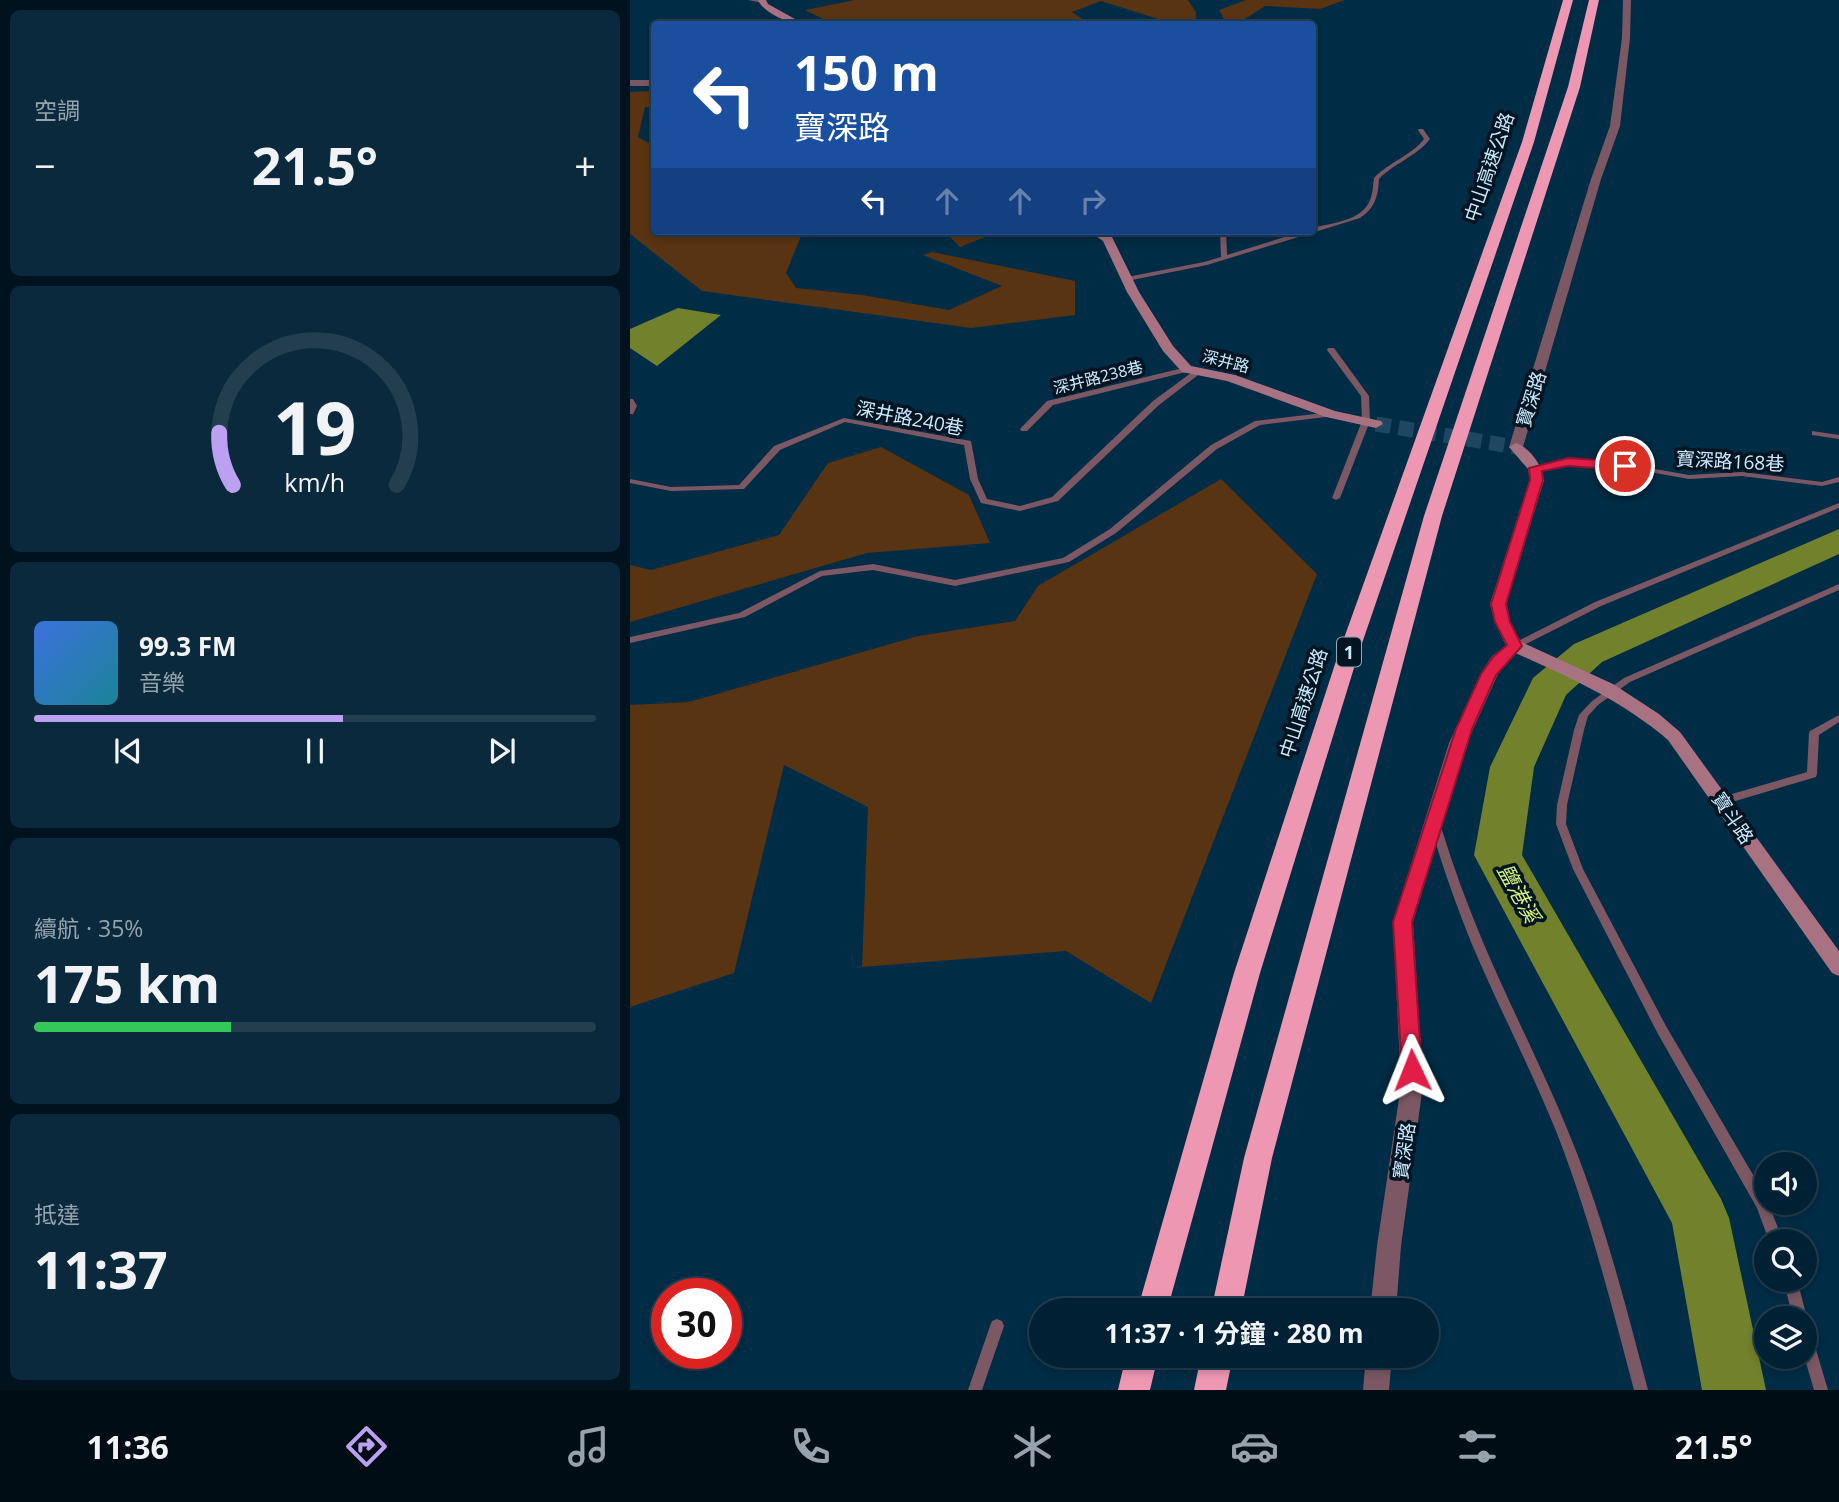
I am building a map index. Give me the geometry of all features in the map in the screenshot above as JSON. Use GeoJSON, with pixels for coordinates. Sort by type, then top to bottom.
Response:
{"type":"FeatureCollection","features":[{"type":"Feature","properties":{"kind":"highway","name":"中山高速公路"},"geometry":{"type":"LineString","coordinates":[[1156,1298],[1247,973],[1348,655],[1528,142],[1569,0]]}},
{"type":"Feature","properties":{"kind":"highway"},"geometry":{"type":"LineString","coordinates":[[1229,1298],[1258,1158],[1433,516],[1574,87],[1594,0]]}},
{"type":"Feature","properties":{"kind":"highway"},"geometry":{"type":"LineString","coordinates":[[1133,1390],[1139,1368]]}},
{"type":"Feature","properties":{"kind":"highway"},"geometry":{"type":"LineString","coordinates":[[1210,1390],[1215,1368]]}},
{"type":"Feature","properties":{"kind":"street","name":"寶深路"},"geometry":{"type":"LineString","coordinates":[[1535,468],[1517,447],[1596,179],[1615,126],[1626,38],[1627,0]]}},
{"type":"Feature","properties":{"kind":"street"},"geometry":{"type":"LineString","coordinates":[[763,1],[793,21]]}},
{"type":"Feature","properties":{"kind":"street"},"geometry":{"type":"LineString","coordinates":[[630,83],[651,83]]}},
{"type":"Feature","properties":{"kind":"street","name":"深井路"},"geometry":{"type":"LineString","coordinates":[[1102,235],[1108,239],[1127,279],[1168,348],[1193,371],[1230,378],[1331,414],[1371,423]]}},
{"type":"Feature","properties":{"kind":"street"},"geometry":{"type":"LineString","coordinates":[[1515,646],[1502,622],[1499,604],[1537,480],[1535,468]]}},
{"type":"Feature","properties":{"kind":"street","name":"寶深路"},"geometry":{"type":"LineString","coordinates":[[1384,1298],[1412,1085],[1403,922],[1458,743],[1489,674],[1498,660],[1515,646]]}},
{"type":"Feature","properties":{"kind":"street","name":"寶斗路"},"geometry":{"type":"LineString","coordinates":[[1515,646],[1610,689],[1674,736],[1839,967]]}},
{"type":"Feature","properties":{"kind":"street"},"geometry":{"type":"LineString","coordinates":[[1376,1390],[1379,1368]]}},
{"type":"Feature","properties":{"kind":"lane"},"geometry":{"type":"LineString","coordinates":[[750,0],[763,1]]}},
{"type":"Feature","properties":{"kind":"lane"},"geometry":{"type":"LineString","coordinates":[[1316,229],[1353,218],[1373,207],[1378,199],[1376,179],[1387,166],[1420,150],[1427,139],[1421,130]]}},
{"type":"Feature","properties":{"kind":"lane"},"geometry":{"type":"LineString","coordinates":[[1223,235],[1224,258]]}},
{"type":"Feature","properties":{"kind":"lane"},"geometry":{"type":"LineString","coordinates":[[1127,279],[1224,258],[1298,235]]}},
{"type":"Feature","properties":{"kind":"lane"},"geometry":{"type":"LineString","coordinates":[[1331,350],[1366,396],[1371,423],[1336,498]]}},
{"type":"Feature","properties":{"kind":"lane","name":"深井路238巷"},"geometry":{"type":"LineString","coordinates":[[1024,429],[1050,403],[1193,371]]}},
{"type":"Feature","properties":{"kind":"lane","name":"深井路240巷"},"geometry":{"type":"LineString","coordinates":[[630,481],[671,489],[740,487],[777,448],[844,420],[968,443],[974,479],[984,501],[1020,509],[1055,499],[1193,371]]}},
{"type":"Feature","properties":{"kind":"lane"},"geometry":{"type":"LineString","coordinates":[[630,401],[633,406],[630,412]]}},
{"type":"Feature","properties":{"kind":"lane"},"geometry":{"type":"LineString","coordinates":[[630,639],[742,615],[820,574],[873,567],[955,583],[1066,560],[1113,531],[1214,447],[1258,423],[1331,414]]}},
{"type":"Feature","properties":{"kind":"lane"},"geometry":{"type":"LineString","coordinates":[[1815,433],[1839,437]]}},
{"type":"Feature","properties":{"kind":"lane","name":"寶深路168巷"},"geometry":{"type":"LineString","coordinates":[[1535,468],[1568,462],[1604,462],[1689,477],[1742,474],[1822,484],[1839,478]]}},
{"type":"Feature","properties":{"kind":"lane"},"geometry":{"type":"LineString","coordinates":[[1515,646],[1598,604],[1839,505]]}},
{"type":"Feature","properties":{"kind":"lane"},"geometry":{"type":"LineString","coordinates":[[1772,1229],[1763,1205],[1662,1030],[1591,894],[1561,824],[1570,765],[1584,715],[1610,689],[1839,587]]}},
{"type":"Feature","properties":{"kind":"lane"},"geometry":{"type":"LineString","coordinates":[[1722,801],[1812,774],[1814,733],[1839,718]]}},
{"type":"Feature","properties":{"kind":"lane"},"geometry":{"type":"LineString","coordinates":[[1434,820],[1451,881],[1478,949],[1563,1133],[1604,1252],[1641,1390]]}},
{"type":"Feature","properties":{"kind":"lane"},"geometry":{"type":"LineString","coordinates":[[975,1390],[997,1326]]}},
{"type":"Feature","properties":{"kind":"lane"},"geometry":{"type":"LineString","coordinates":[[1815,1369],[1821,1390]]}},
{"type":"Feature","properties":{"kind":"shaded area"},"geometry":{"type":"Polygon","coordinates":[[[855,0],[1188,0],[1196,12],[1196,21],[1164,21],[1101,1],[1072,12],[1086,21],[827,21],[805,10],[855,0]]]}},
{"type":"Feature","properties":{"kind":"shaded area"},"geometry":{"type":"Polygon","coordinates":[[[1246,0],[1345,0],[1320,9],[1265,6],[1245,19],[1249,21],[1225,21],[1219,10],[1246,0]]]}},
{"type":"Feature","properties":{"kind":"shaded area"},"geometry":{"type":"Polygon","coordinates":[[[651,91],[651,107],[645,107],[638,137],[651,144],[651,235],[801,235],[786,273],[796,288],[862,295],[949,310],[1002,286],[923,255],[932,252],[1075,281],[1075,315],[971,328],[702,291],[630,234],[630,92],[651,91]]]}},
{"type":"Feature","properties":{"kind":"shaded area"},"geometry":{"type":"Polygon","coordinates":[[[948,235],[990,235],[960,247],[948,235]]]}},
{"type":"Feature","properties":{"kind":"shaded area"},"geometry":{"type":"Polygon","coordinates":[[[678,308],[721,315],[657,366],[630,348],[630,329],[678,308]]]}},
{"type":"Feature","properties":{"kind":"shaded area"},"geometry":{"type":"Polygon","coordinates":[[[881,447],[969,495],[990,543],[867,553],[630,622],[630,565],[651,570],[779,535],[828,463],[881,447]]]}},
{"type":"Feature","properties":{"kind":"shaded area"},"geometry":{"type":"Polygon","coordinates":[[[1221,479],[1317,574],[1151,1003],[1066,951],[862,967],[868,807],[784,765],[734,973],[630,1007],[630,705],[689,702],[918,636],[1015,621],[1038,586],[1221,479]]]}},
{"type":"Feature","properties":{"kind":"waterway","name":"鹽港溪"},"geometry":{"type":"LineString","coordinates":[[1734,1390],[1700,1218],[1498,855],[1512,767],[1548,688],[1588,653],[1839,540]]}},
{"type":"Feature","properties":{"kind":"tunnel"},"geometry":{"type":"LineString","coordinates":[[1376,424],[1516,447]]}},
{"type":"Feature","properties":{"kind":"route"},"geometry":{"type":"LineString","coordinates":[[1412,1070],[1403,958],[1403,922],[1458,743],[1489,674],[1498,660],[1515,646],[1502,622],[1499,604],[1537,480],[1535,468],[1568,462],[1604,462],[1625,466]]}}]}
